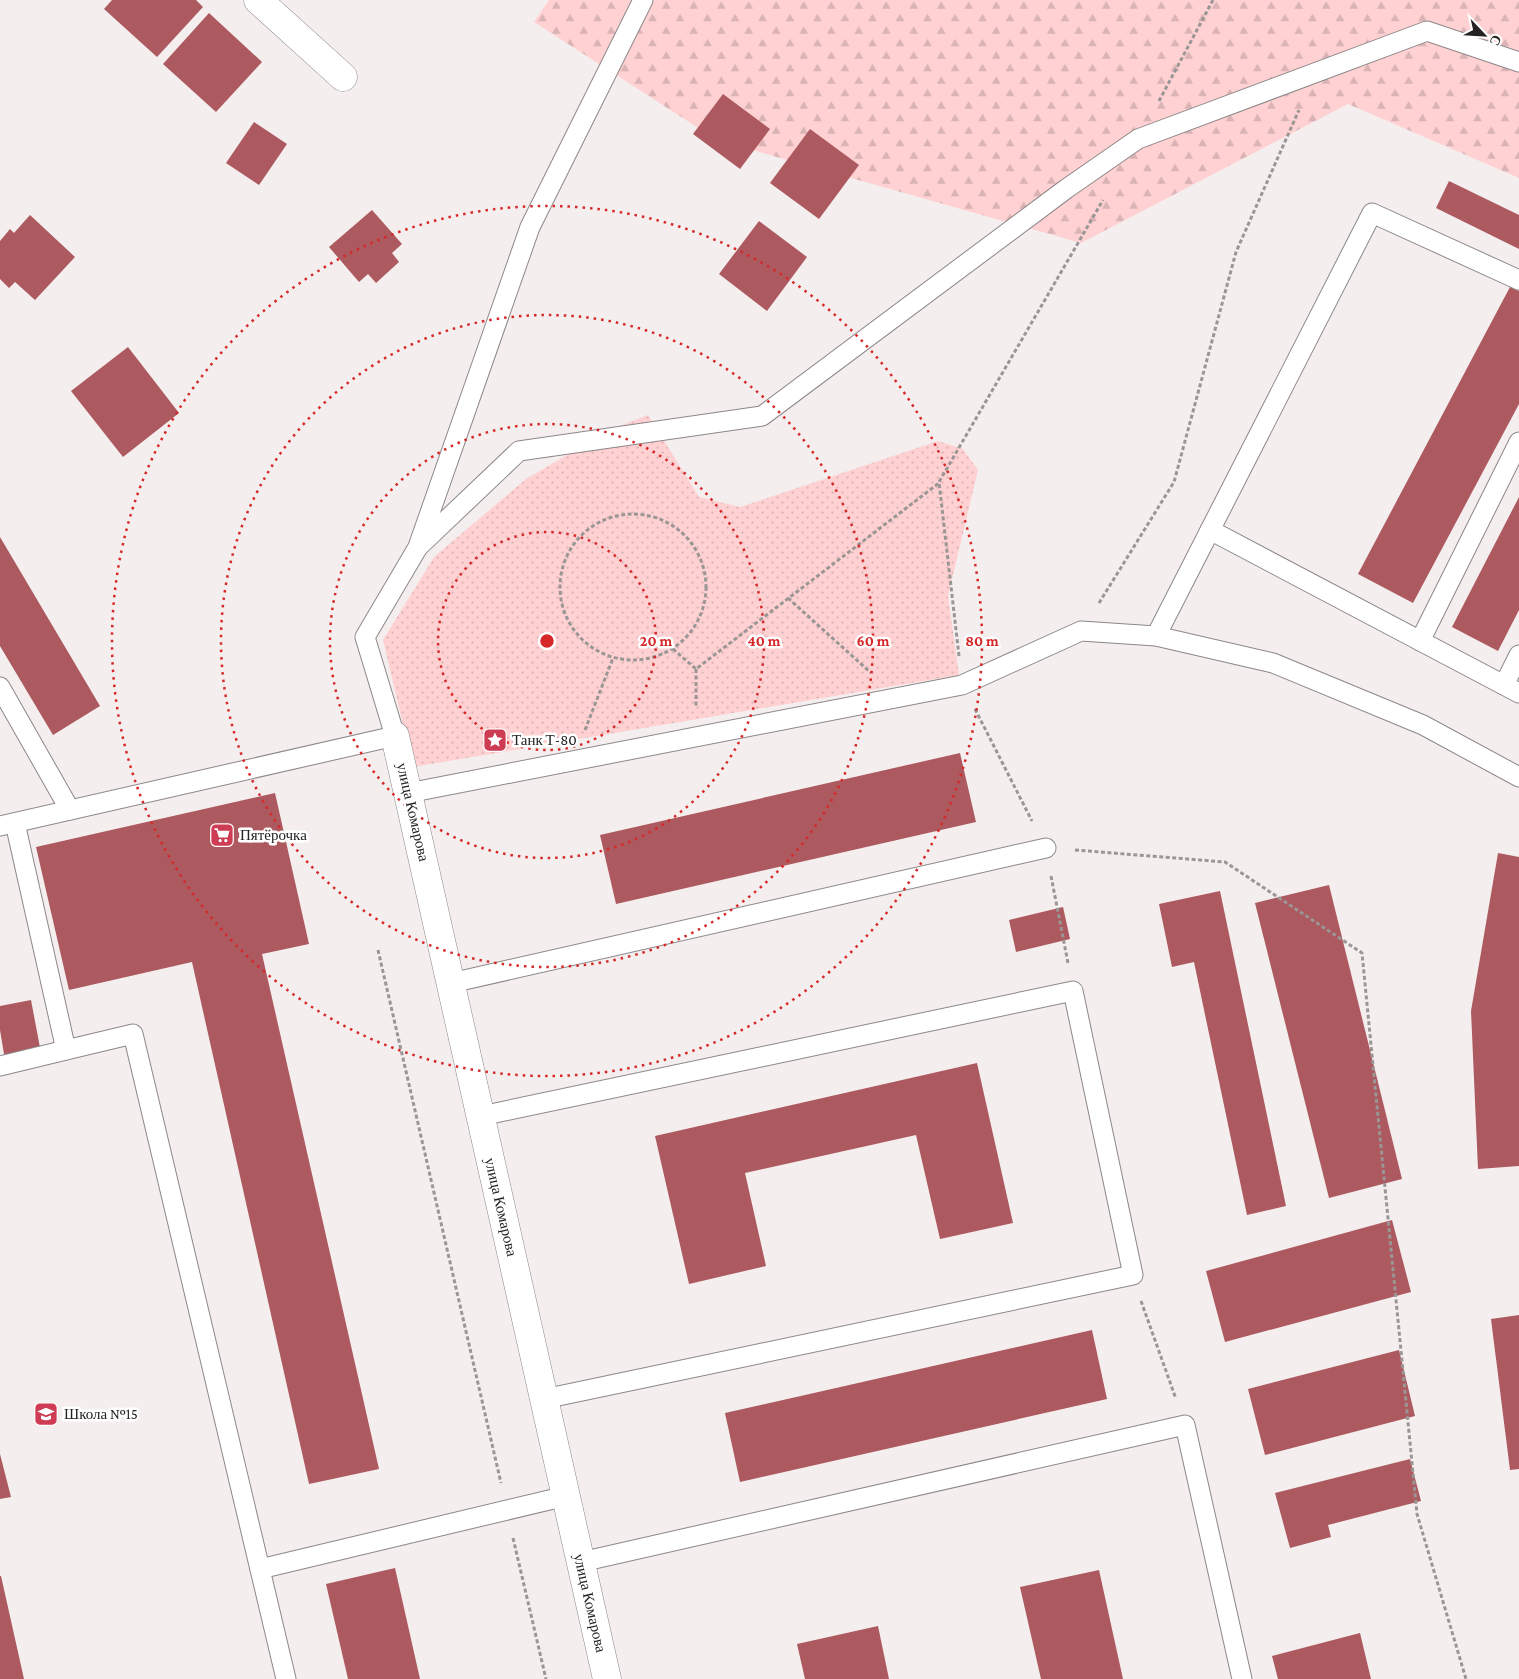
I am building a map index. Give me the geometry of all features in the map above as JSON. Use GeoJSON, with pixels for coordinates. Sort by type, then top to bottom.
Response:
{"type":"FeatureCollection","features":[{"type":"Feature","properties":{"kind":"street"},"geometry":{"type":"LineString","coordinates":[[258,0],[343,77]]}},
{"type":"Feature","properties":{"kind":"street","name":"улица Комарова"},"geometry":{"type":"LineString","coordinates":[[395,736],[607,1679]]}},
{"type":"Feature","properties":{"kind":"lane"},"geometry":{"type":"LineString","coordinates":[[66,1050],[8,824],[395,736],[366,637],[418,547],[530,227],[643,0]]}},
{"type":"Feature","properties":{"kind":"lane"},"geometry":{"type":"LineString","coordinates":[[418,547],[519,451],[762,416],[1066,189],[1138,139],[1427,31],[1519,62]]}},
{"type":"Feature","properties":{"kind":"lane"},"geometry":{"type":"LineString","coordinates":[[1156,636],[1372,214],[1519,280]]}},
{"type":"Feature","properties":{"kind":"lane"},"geometry":{"type":"LineString","coordinates":[[1420,641],[1519,442]]}},
{"type":"Feature","properties":{"kind":"lane"},"geometry":{"type":"LineString","coordinates":[[1210,530],[1511,689],[1519,655]]}},
{"type":"Feature","properties":{"kind":"lane"},"geometry":{"type":"LineString","coordinates":[[408,793],[962,685],[1081,631],[1156,636],[1273,663],[1423,725],[1519,777]]}},
{"type":"Feature","properties":{"kind":"lane"},"geometry":{"type":"LineString","coordinates":[[0,687],[70,810]]}},
{"type":"Feature","properties":{"kind":"lane"},"geometry":{"type":"LineString","coordinates":[[451,983],[1046,848]]}},
{"type":"Feature","properties":{"kind":"lane"},"geometry":{"type":"LineString","coordinates":[[481,1116],[1073,991],[1132,1275],[544,1399]]}},
{"type":"Feature","properties":{"kind":"lane"},"geometry":{"type":"LineString","coordinates":[[0,1066],[134,1034],[286,1679]]}},
{"type":"Feature","properties":{"kind":"lane"},"geometry":{"type":"LineString","coordinates":[[581,1562],[1185,1425],[1242,1679]]}},
{"type":"Feature","properties":{"kind":"lane"},"geometry":{"type":"LineString","coordinates":[[260,1569],[566,1496]]}},
{"type":"Feature","properties":{"kind":"path"},"geometry":{"type":"LineString","coordinates":[[1138,139],[1213,0]]}},
{"type":"Feature","properties":{"kind":"path"},"geometry":{"type":"LineString","coordinates":[[1081,631],[1174,482],[1236,252],[1316,72]]}},
{"type":"Feature","properties":{"kind":"path"},"geometry":{"type":"LineString","coordinates":[[696,669],[940,482],[1103,199]]}},
{"type":"Feature","properties":{"kind":"path"},"geometry":{"type":"LineString","coordinates":[[940,482],[962,685],[1046,848],[1073,991]]}},
{"type":"Feature","properties":{"kind":"path"},"geometry":{"type":"LineString","coordinates":[[638,514],[667,522],[690,541],[704,568],[706,599],[695,627],[673,649],[644,660],[612,658],[586,644],[581,638],[567,620],[560,590],[565,560],[582,534],[608,518],[638,514]]}},
{"type":"Feature","properties":{"kind":"path"},"geometry":{"type":"LineString","coordinates":[[788,598],[898,698]]}},
{"type":"Feature","properties":{"kind":"path"},"geometry":{"type":"LineString","coordinates":[[673,649],[696,669],[696,737]]}},
{"type":"Feature","properties":{"kind":"path"},"geometry":{"type":"LineString","coordinates":[[574,761],[612,658]]}},
{"type":"Feature","properties":{"kind":"path"},"geometry":{"type":"LineString","coordinates":[[1046,848],[1225,862],[1362,952],[1417,1514],[1466,1679]]}},
{"type":"Feature","properties":{"kind":"path"},"geometry":{"type":"LineString","coordinates":[[378,950],[546,1679]]}},
{"type":"Feature","properties":{"kind":"path"},"geometry":{"type":"LineString","coordinates":[[1132,1275],[1185,1425]]}},
{"type":"Feature","properties":{"kind":"green space"},"geometry":{"type":"Polygon","coordinates":[[[549,0],[1519,0],[1519,178],[1348,104],[1081,243],[717,140],[534,22],[549,0]]]}},
{"type":"Feature","properties":{"kind":"green space"},"geometry":{"type":"Polygon","coordinates":[[[648,415],[699,497],[740,507],[938,441],[963,449],[978,470],[948,596],[959,675],[413,767],[383,640],[434,557],[526,479],[610,430],[648,415]]]}},
{"type":"Feature","properties":{"kind":"building"},"geometry":{"type":"Polygon","coordinates":[[[112,0],[196,0],[203,7],[157,57],[104,9],[112,0]]]}},
{"type":"Feature","properties":{"kind":"building"},"geometry":{"type":"Polygon","coordinates":[[[209,13],[262,62],[216,112],[163,64],[209,13]]]}},
{"type":"Feature","properties":{"kind":"building"},"geometry":{"type":"Polygon","coordinates":[[[723,94],[770,129],[740,169],[693,134],[723,94]]]}},
{"type":"Feature","properties":{"kind":"building"},"geometry":{"type":"Polygon","coordinates":[[[254,122],[287,144],[259,185],[226,163],[254,122]]]}},
{"type":"Feature","properties":{"kind":"building"},"geometry":{"type":"Polygon","coordinates":[[[810,129],[859,165],[819,219],[770,183],[810,129]]]}},
{"type":"Feature","properties":{"kind":"building"},"geometry":{"type":"Polygon","coordinates":[[[1449,181],[1519,215],[1519,249],[1436,208],[1449,181]]]}},
{"type":"Feature","properties":{"kind":"building"},"geometry":{"type":"Polygon","coordinates":[[[372,210],[402,244],[392,253],[399,262],[376,283],[368,274],[359,282],[329,247],[372,210]]]}},
{"type":"Feature","properties":{"kind":"building"},"geometry":{"type":"Polygon","coordinates":[[[30,215],[75,257],[35,300],[15,282],[9,288],[0,279],[0,241],[10,229],[14,233],[30,215]]]}},
{"type":"Feature","properties":{"kind":"building"},"geometry":{"type":"Polygon","coordinates":[[[759,221],[807,257],[767,311],[719,274],[759,221]]]}},
{"type":"Feature","properties":{"kind":"building"},"geometry":{"type":"Polygon","coordinates":[[[1510,287],[1519,291],[1519,404],[1413,603],[1358,574],[1510,287]]]}},
{"type":"Feature","properties":{"kind":"building"},"geometry":{"type":"Polygon","coordinates":[[[128,347],[179,413],[123,457],[71,391],[128,347]]]}},
{"type":"Feature","properties":{"kind":"building"},"geometry":{"type":"Polygon","coordinates":[[[1519,497],[1519,610],[1498,651],[1452,627],[1519,497]]]}},
{"type":"Feature","properties":{"kind":"building"},"geometry":{"type":"Polygon","coordinates":[[[0,537],[100,706],[53,735],[0,646],[0,537]]]}},
{"type":"Feature","properties":{"kind":"building"},"geometry":{"type":"Polygon","coordinates":[[[960,753],[976,822],[616,904],[600,835],[960,753]]]}},
{"type":"Feature","properties":{"kind":"building"},"geometry":{"type":"Polygon","coordinates":[[[275,793],[309,944],[262,954],[379,1469],[309,1484],[192,962],[69,990],[36,847],[275,793]]]}},
{"type":"Feature","properties":{"kind":"building"},"geometry":{"type":"Polygon","coordinates":[[[1498,853],[1519,857],[1519,1166],[1478,1169],[1471,1011],[1498,853]]]}},
{"type":"Feature","properties":{"kind":"building"},"geometry":{"type":"Polygon","coordinates":[[[1329,885],[1402,1179],[1329,1198],[1255,903],[1329,885]]]}},
{"type":"Feature","properties":{"kind":"building"},"geometry":{"type":"Polygon","coordinates":[[[1220,891],[1286,1206],[1247,1215],[1194,962],[1172,967],[1159,904],[1220,891]]]}},
{"type":"Feature","properties":{"kind":"building"},"geometry":{"type":"Polygon","coordinates":[[[1063,907],[1070,939],[1016,952],[1009,920],[1063,907]]]}},
{"type":"Feature","properties":{"kind":"building"},"geometry":{"type":"Polygon","coordinates":[[[31,1000],[41,1053],[5,1060],[0,1030],[0,1006],[31,1000]]]}},
{"type":"Feature","properties":{"kind":"building"},"geometry":{"type":"Polygon","coordinates":[[[977,1063],[1013,1223],[940,1239],[916,1135],[745,1173],[766,1266],[689,1284],[655,1136],[977,1063]]]}},
{"type":"Feature","properties":{"kind":"building"},"geometry":{"type":"Polygon","coordinates":[[[1392,1220],[1411,1292],[1225,1342],[1206,1271],[1392,1220]]]}},
{"type":"Feature","properties":{"kind":"building"},"geometry":{"type":"Polygon","coordinates":[[[1519,1315],[1519,1469],[1510,1470],[1491,1319],[1519,1315]]]}},
{"type":"Feature","properties":{"kind":"building"},"geometry":{"type":"Polygon","coordinates":[[[1092,1330],[1107,1399],[740,1482],[725,1413],[1092,1330]]]}},
{"type":"Feature","properties":{"kind":"building"},"geometry":{"type":"Polygon","coordinates":[[[1399,1350],[1415,1416],[1265,1455],[1248,1389],[1399,1350]]]}},
{"type":"Feature","properties":{"kind":"building"},"geometry":{"type":"Polygon","coordinates":[[[0,1454],[11,1497],[0,1499],[0,1454]]]}},
{"type":"Feature","properties":{"kind":"building"},"geometry":{"type":"Polygon","coordinates":[[[1410,1459],[1421,1501],[1328,1525],[1331,1537],[1290,1548],[1275,1493],[1410,1459]]]}},
{"type":"Feature","properties":{"kind":"building"},"geometry":{"type":"Polygon","coordinates":[[[395,1568],[420,1679],[348,1679],[326,1584],[395,1568]]]}},
{"type":"Feature","properties":{"kind":"building"},"geometry":{"type":"Polygon","coordinates":[[[1099,1570],[1123,1679],[1041,1679],[1020,1587],[1099,1570]]]}},
{"type":"Feature","properties":{"kind":"building"},"geometry":{"type":"Polygon","coordinates":[[[1,1576],[24,1679],[0,1679],[1,1576]]]}},
{"type":"Feature","properties":{"kind":"building"},"geometry":{"type":"Polygon","coordinates":[[[878,1626],[889,1679],[805,1679],[797,1644],[878,1626]]]}},
{"type":"Feature","properties":{"kind":"building"},"geometry":{"type":"Polygon","coordinates":[[[1360,1633],[1371,1679],[1278,1679],[1272,1656],[1360,1633]]]}},
{"type":"Feature","properties":{"kind":"place","name":"Танк Т-80"},"geometry":{"type":"Point","coordinates":[495,740]}},
{"type":"Feature","properties":{"kind":"place","name":"Пятёрочка"},"geometry":{"type":"Point","coordinates":[222,835]}},
{"type":"Feature","properties":{"kind":"place","name":"Школа №15"},"geometry":{"type":"Point","coordinates":[46,1414]}}]}
